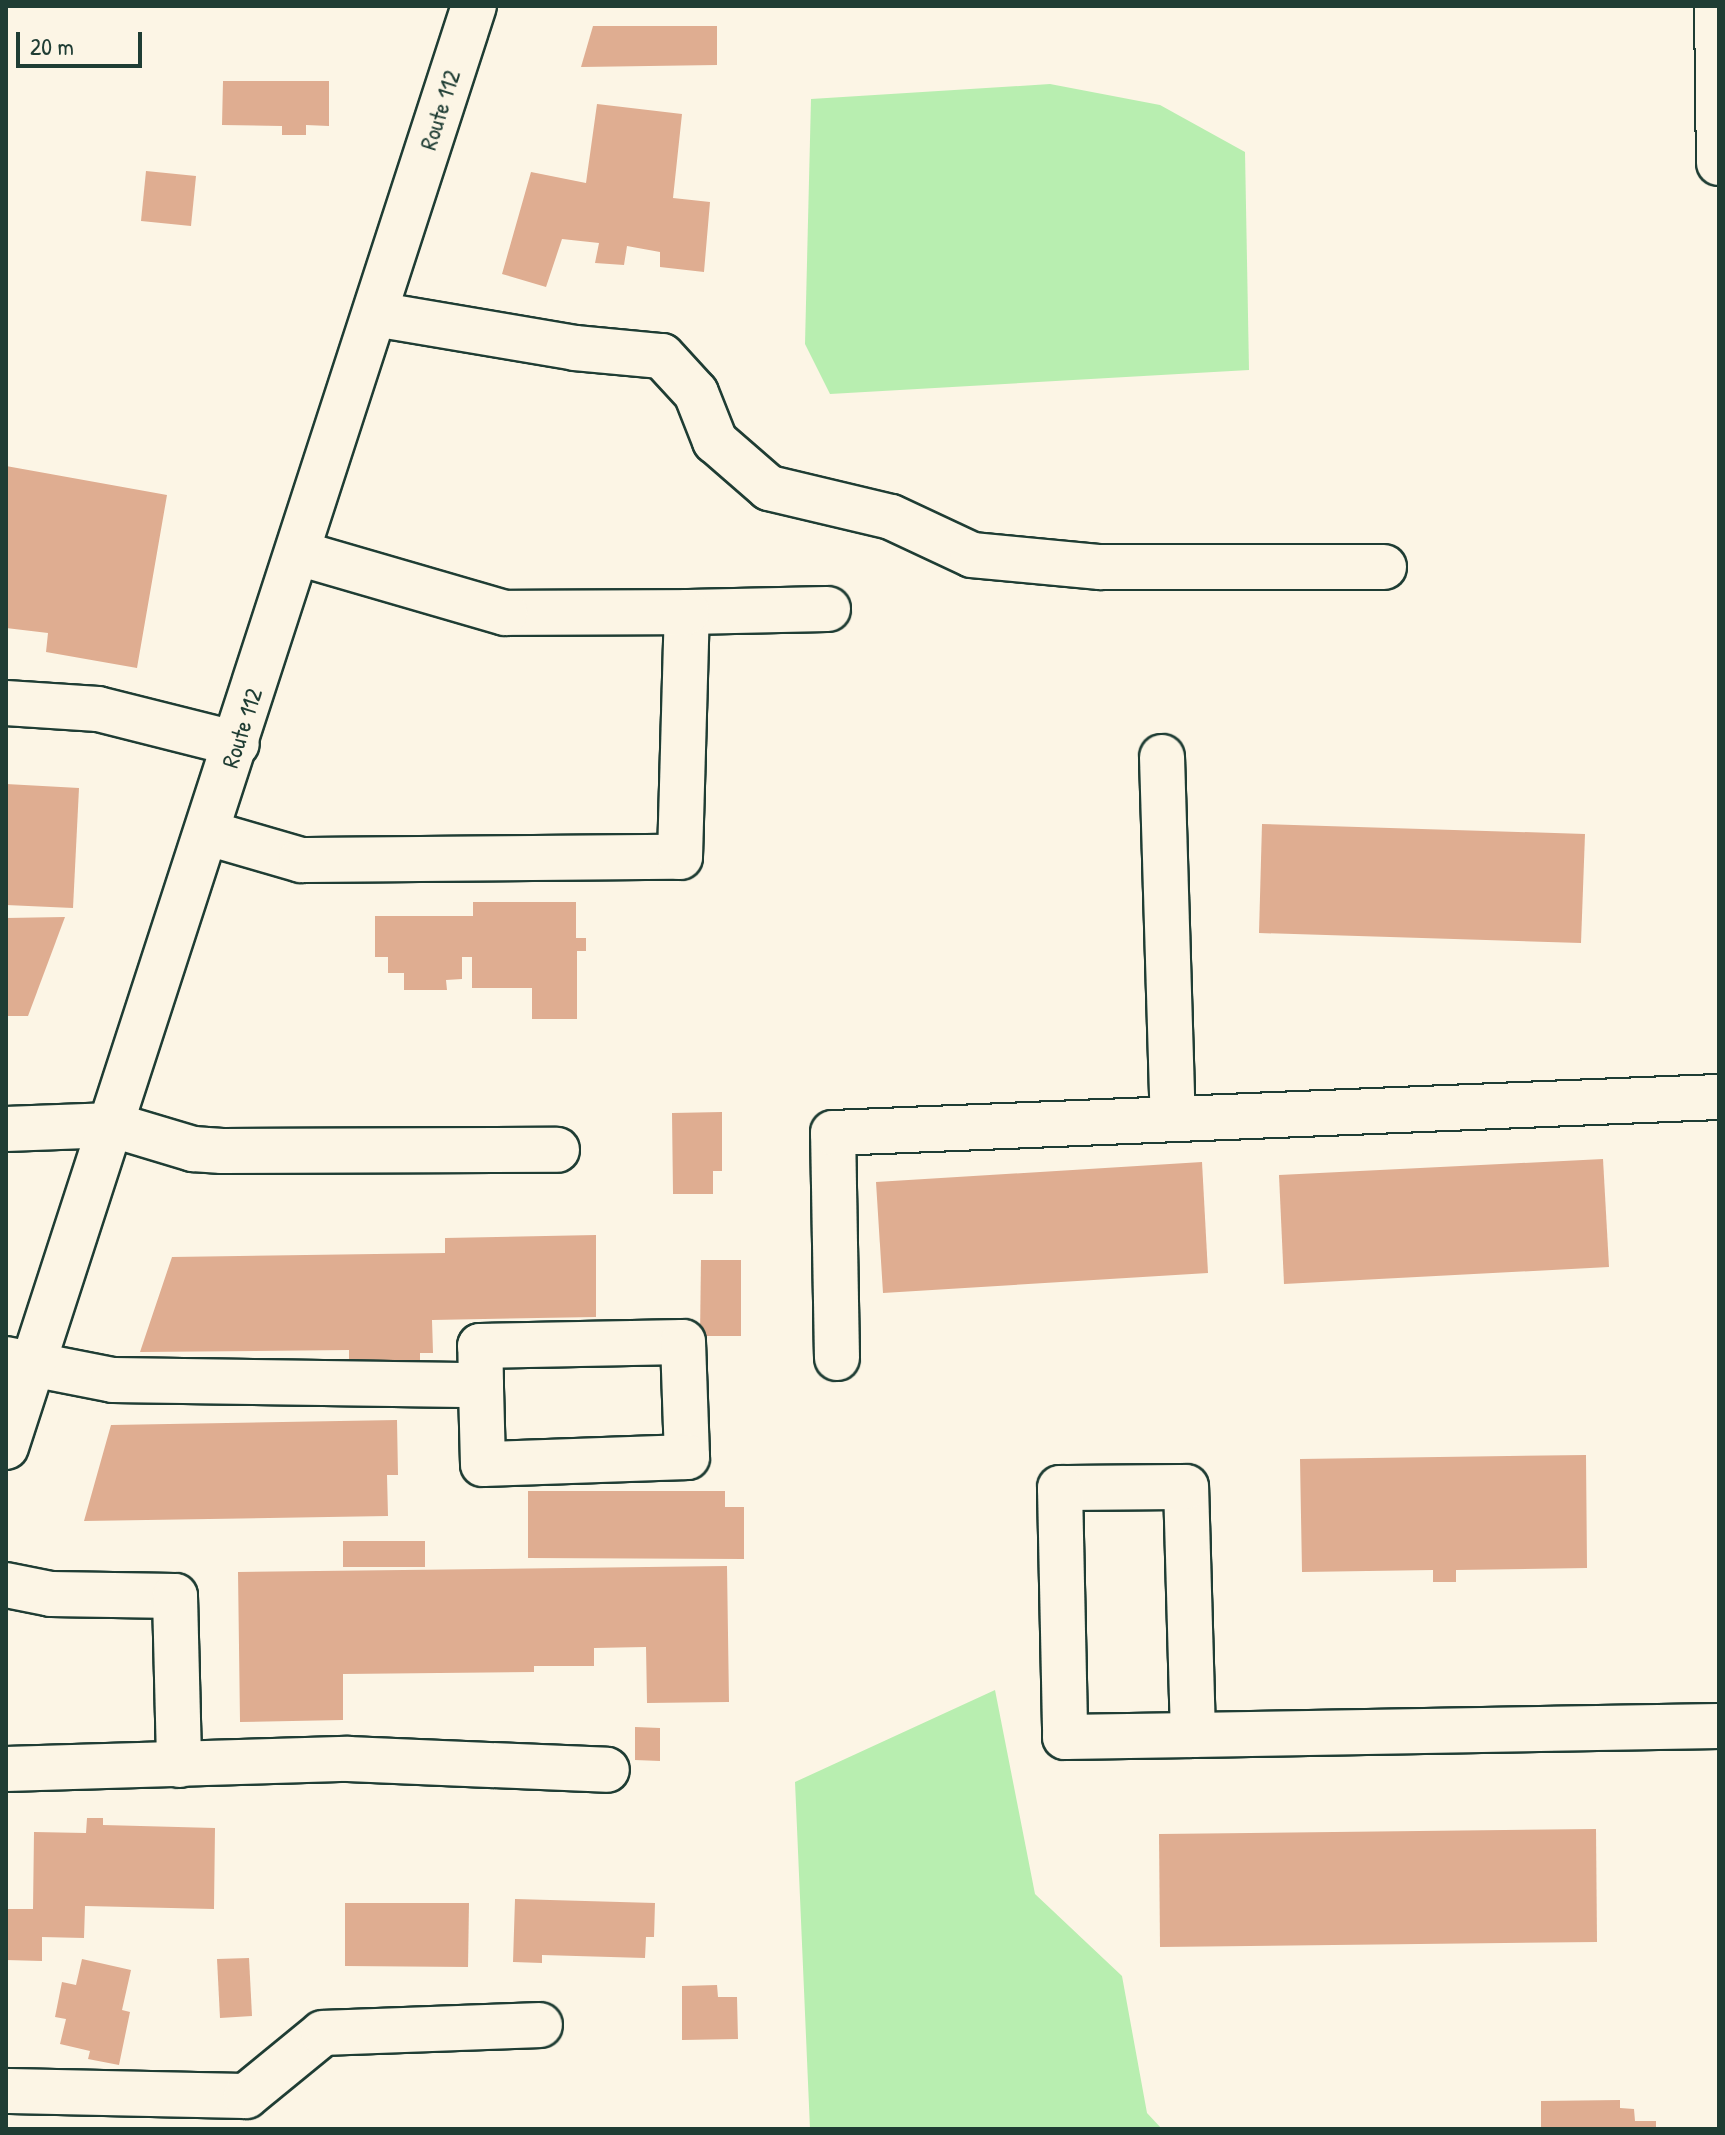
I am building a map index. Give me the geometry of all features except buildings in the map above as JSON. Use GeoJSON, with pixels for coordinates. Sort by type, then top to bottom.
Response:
{"type":"FeatureCollection","features":[{"type":"Feature","properties":{"kind":"main road","name":"Route 112"},"geometry":{"type":"LineString","coordinates":[[6,1447],[18,1362],[113,1125],[474,6]]}},
{"type":"Feature","properties":{"kind":"main road"},"geometry":{"type":"LineString","coordinates":[[1717,6],[1719,163]]}},
{"type":"Feature","properties":{"kind":"main road"},"geometry":{"type":"LineString","coordinates":[[375,314],[575,348],[662,356],[696,393],[715,441],[769,488],[891,517],[972,555],[1100,567],[1384,567]]}},
{"type":"Feature","properties":{"kind":"main road"},"geometry":{"type":"LineString","coordinates":[[298,553],[505,613],[828,609]]}},
{"type":"Feature","properties":{"kind":"main road"},"geometry":{"type":"LineString","coordinates":[[208,833],[301,860],[680,857],[687,612]]}},
{"type":"Feature","properties":{"kind":"main road"},"geometry":{"type":"LineString","coordinates":[[6,703],[98,709],[237,744]]}},
{"type":"Feature","properties":{"kind":"main road"},"geometry":{"type":"LineString","coordinates":[[1162,757],[1173,1119]]}},
{"type":"Feature","properties":{"kind":"main road"},"geometry":{"type":"LineString","coordinates":[[837,1358],[833,1133],[1719,1097]]}},
{"type":"Feature","properties":{"kind":"main road"},"geometry":{"type":"LineString","coordinates":[[6,1129],[113,1125],[193,1149],[222,1151],[557,1150]]}},
{"type":"Feature","properties":{"kind":"main road"},"geometry":{"type":"LineString","coordinates":[[683,1342],[687,1457],[483,1464],[481,1385],[480,1346],[683,1342]]}},
{"type":"Feature","properties":{"kind":"main road"},"geometry":{"type":"LineString","coordinates":[[18,1362],[113,1380],[481,1385]]}},
{"type":"Feature","properties":{"kind":"main road"},"geometry":{"type":"LineString","coordinates":[[1193,1735],[1186,1487],[1060,1488],[1065,1737],[1193,1735],[1719,1726]]}},
{"type":"Feature","properties":{"kind":"main road"},"geometry":{"type":"LineString","coordinates":[[6,1585],[51,1594],[175,1596],[179,1765]]}},
{"type":"Feature","properties":{"kind":"main road"},"geometry":{"type":"LineString","coordinates":[[6,1769],[348,1759],[607,1770]]}},
{"type":"Feature","properties":{"kind":"main road"},"geometry":{"type":"LineString","coordinates":[[6,2091],[246,2096],[323,2033],[540,2025]]}},
{"type":"Feature","properties":{"kind":"green space"},"geometry":{"type":"Polygon","coordinates":[[[1050,84],[1160,105],[1245,152],[1249,370],[830,394],[805,344],[811,99],[1050,84]]]}},
{"type":"Feature","properties":{"kind":"green space"},"geometry":{"type":"Polygon","coordinates":[[[995,1690],[1035,1894],[1122,1976],[1147,2113],[1162,2129],[810,2129],[795,1782],[995,1690]]]}}]}
